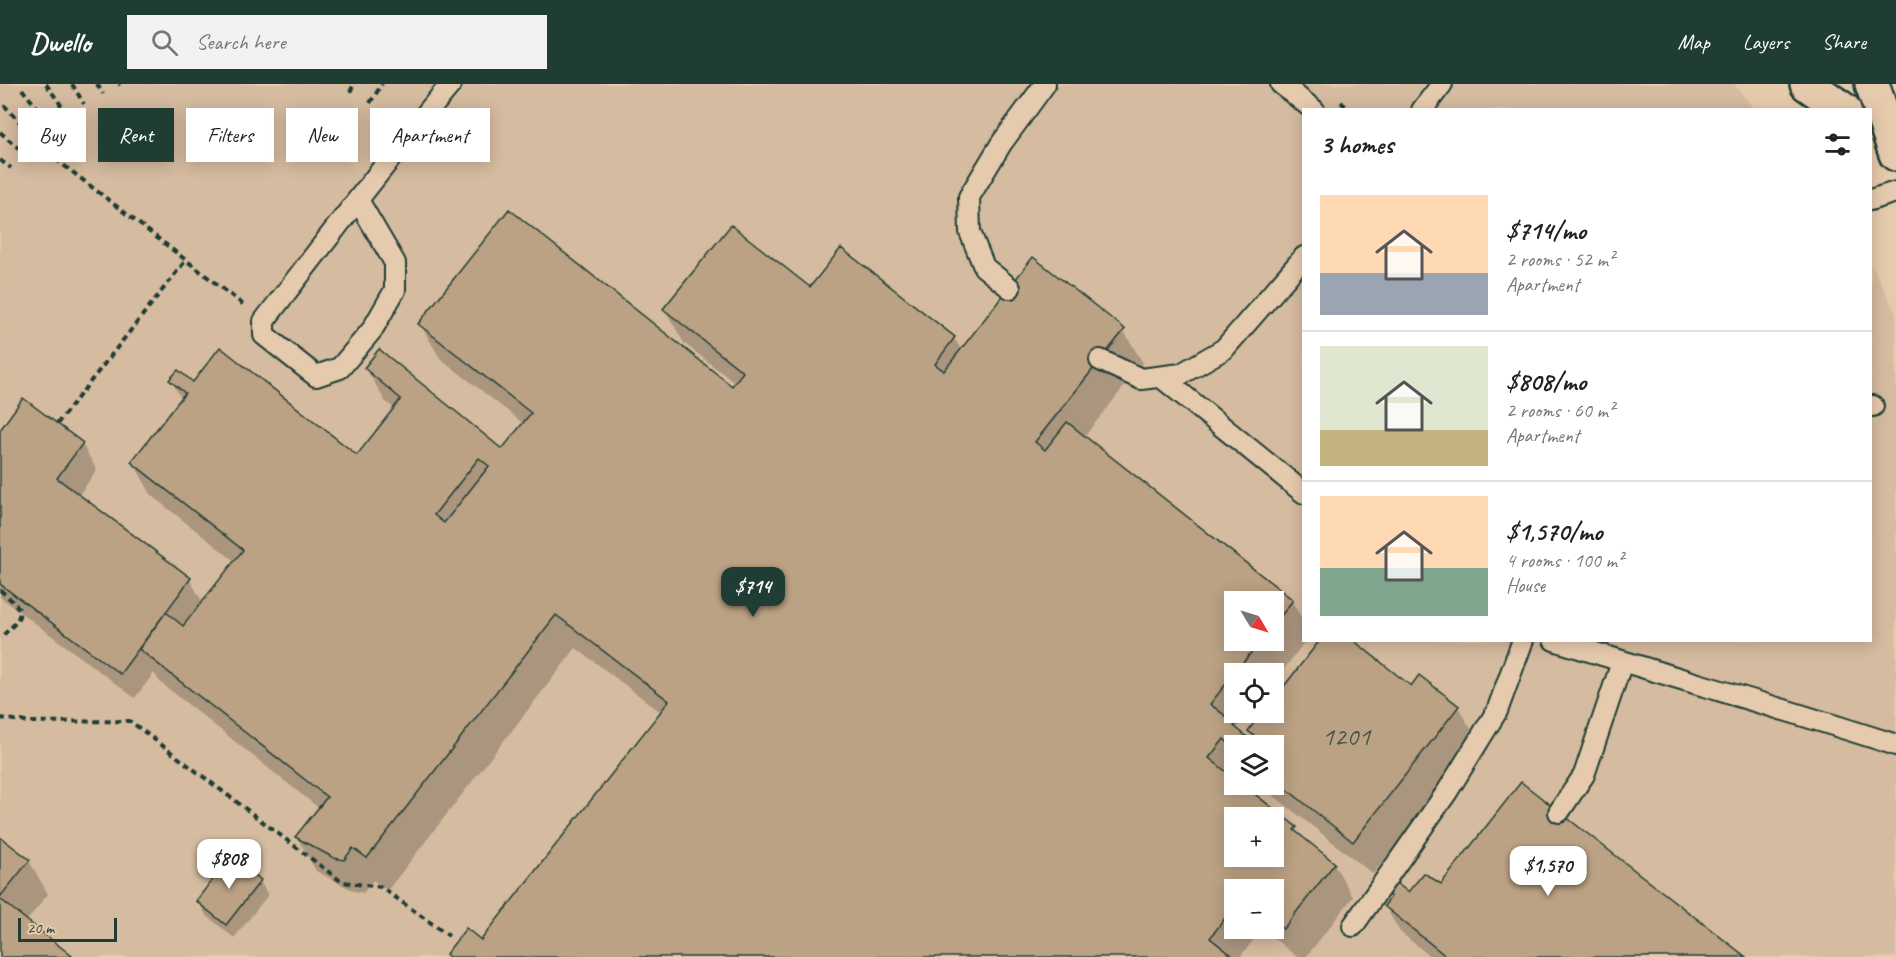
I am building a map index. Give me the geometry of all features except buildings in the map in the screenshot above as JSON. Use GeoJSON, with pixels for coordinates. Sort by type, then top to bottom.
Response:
{"type":"FeatureCollection","features":[{"type":"Feature","properties":{"kind":"main road"},"geometry":{"type":"LineString","coordinates":[[1807,84],[1841,108]]}},
{"type":"Feature","properties":{"kind":"main road"},"geometry":{"type":"LineString","coordinates":[[1872,84],[1885,142]]}},
{"type":"Feature","properties":{"kind":"lane"},"geometry":{"type":"LineString","coordinates":[[358,201],[395,263],[396,290],[372,330],[340,368],[316,376],[264,335],[264,321],[358,201],[451,84]]}},
{"type":"Feature","properties":{"kind":"lane"},"geometry":{"type":"LineString","coordinates":[[1010,288],[984,267],[970,232],[969,197],[1001,144],[1045,84]]}},
{"type":"Feature","properties":{"kind":"lane"},"geometry":{"type":"LineString","coordinates":[[1281,84],[1311,108]]}},
{"type":"Feature","properties":{"kind":"lane"},"geometry":{"type":"LineString","coordinates":[[1424,108],[1442,84]]}},
{"type":"Feature","properties":{"kind":"lane"},"geometry":{"type":"LineString","coordinates":[[1872,199],[1896,192]]}},
{"type":"Feature","properties":{"kind":"lane"},"geometry":{"type":"LineString","coordinates":[[1100,360],[1141,378],[1181,374],[1224,349],[1302,258]]}},
{"type":"Feature","properties":{"kind":"lane"},"geometry":{"type":"LineString","coordinates":[[1161,377],[1302,491]]}},
{"type":"Feature","properties":{"kind":"lane"},"geometry":{"type":"LineString","coordinates":[[1353,926],[1447,792],[1497,711],[1522,642]]}},
{"type":"Feature","properties":{"kind":"lane"},"geometry":{"type":"LineString","coordinates":[[1560,642],[1776,706],[1896,745]]}},
{"type":"Feature","properties":{"kind":"lane"},"geometry":{"type":"LineString","coordinates":[[1559,812],[1584,775],[1622,662]]}},
{"type":"Feature","properties":{"kind":"path"},"geometry":{"type":"LineString","coordinates":[[46,84],[63,108]]}},
{"type":"Feature","properties":{"kind":"path"},"geometry":{"type":"LineString","coordinates":[[72,84],[84,104]]}},
{"type":"Feature","properties":{"kind":"path"},"geometry":{"type":"LineString","coordinates":[[97,84],[103,94]]}},
{"type":"Feature","properties":{"kind":"path"},"geometry":{"type":"LineString","coordinates":[[350,93],[354,84]]}},
{"type":"Feature","properties":{"kind":"path"},"geometry":{"type":"LineString","coordinates":[[370,103],[382,84]]}},
{"type":"Feature","properties":{"kind":"path"},"geometry":{"type":"LineString","coordinates":[[22,89],[37,108]]}},
{"type":"Feature","properties":{"kind":"path"},"geometry":{"type":"LineString","coordinates":[[4,105],[18,120]]}},
{"type":"Feature","properties":{"kind":"path"},"geometry":{"type":"LineString","coordinates":[[0,132],[18,148]]}},
{"type":"Feature","properties":{"kind":"path"},"geometry":{"type":"LineString","coordinates":[[0,160],[11,168]]}},
{"type":"Feature","properties":{"kind":"path"},"geometry":{"type":"LineString","coordinates":[[60,162],[264,321]]}},
{"type":"Feature","properties":{"kind":"path"},"geometry":{"type":"LineString","coordinates":[[57,424],[186,260]]}},
{"type":"Feature","properties":{"kind":"path"},"geometry":{"type":"LineString","coordinates":[[0,590],[18,605],[20,612],[18,619],[0,638]]}},
{"type":"Feature","properties":{"kind":"path"},"geometry":{"type":"LineString","coordinates":[[0,718],[29,722],[130,721],[342,882],[381,887],[449,936]]}},
{"type":"Feature","properties":{"kind":"shaded area"},"geometry":{"type":"Polygon","coordinates":[[[0,84],[1734,84],[1753,108],[1302,108],[1302,642],[1872,642],[1872,266],[1896,313],[1896,957],[0,957],[0,84]]]}}]}
